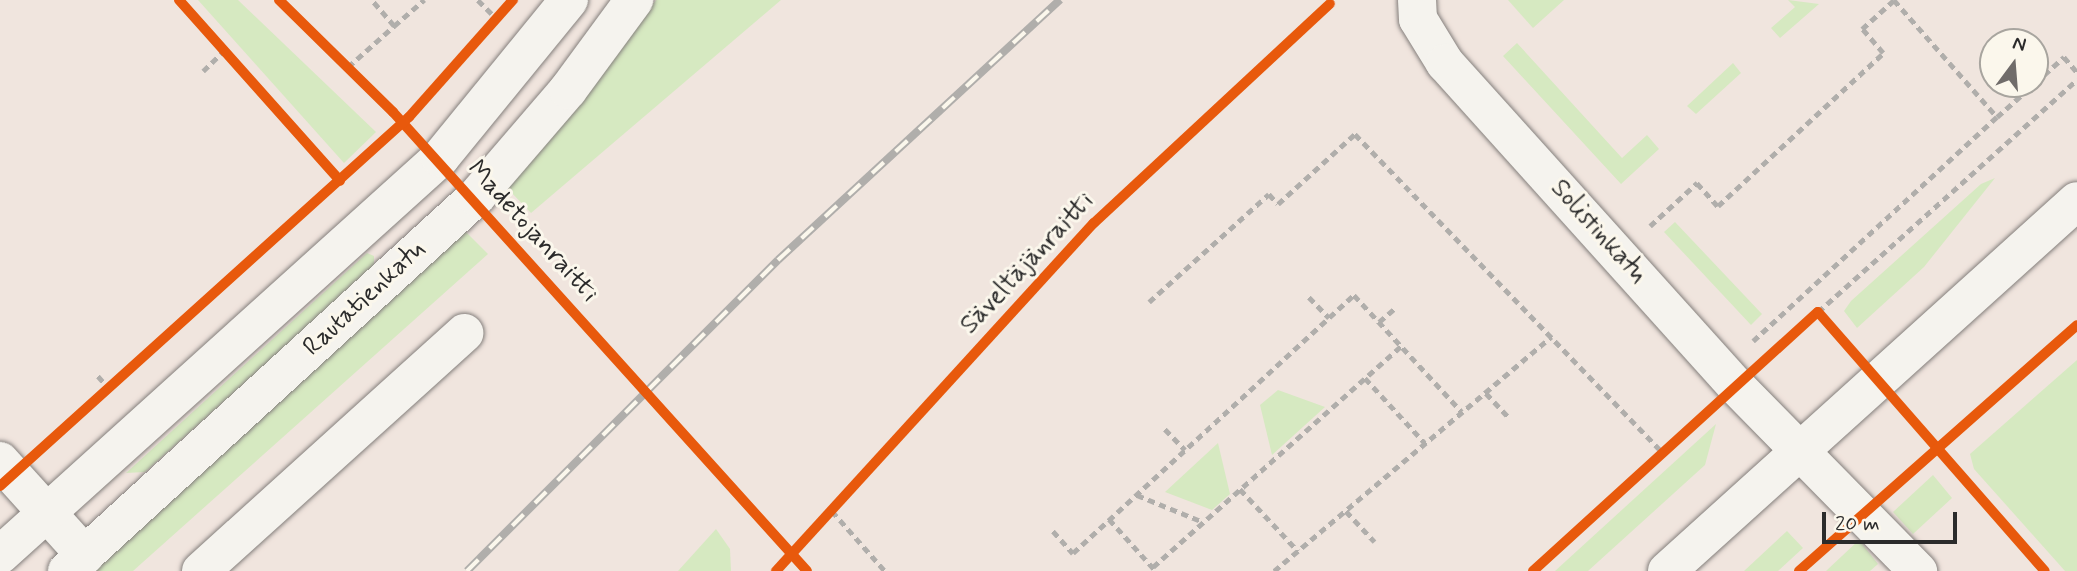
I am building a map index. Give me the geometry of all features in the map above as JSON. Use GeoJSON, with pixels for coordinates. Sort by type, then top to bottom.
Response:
{"type":"FeatureCollection","features":[{"type":"Feature","properties":{"kind":"main road","name":"Rautatienkatu"},"geometry":{"type":"LineString","coordinates":[[0,555],[440,158],[569,0]]}},
{"type":"Feature","properties":{"kind":"main road","name":"Rautatienkatu"},"geometry":{"type":"LineString","coordinates":[[76,563],[476,197],[568,90],[634,0]]}},
{"type":"Feature","properties":{"kind":"main road","name":"Solistinkatu"},"geometry":{"type":"LineString","coordinates":[[1417,0],[1418,19],[1444,63],[1801,450],[1918,571]]}},
{"type":"Feature","properties":{"kind":"main road"},"geometry":{"type":"LineString","coordinates":[[1668,571],[2077,201]]}},
{"type":"Feature","properties":{"kind":"main road"},"geometry":{"type":"LineString","coordinates":[[201,571],[464,333]]}},
{"type":"Feature","properties":{"kind":"main road"},"geometry":{"type":"LineString","coordinates":[[0,461],[48,514],[76,563]]}},
{"type":"Feature","properties":{"kind":"path"},"geometry":{"type":"LineString","coordinates":[[371,0],[394,26]]}},
{"type":"Feature","properties":{"kind":"path"},"geometry":{"type":"LineString","coordinates":[[348,67],[424,0]]}},
{"type":"Feature","properties":{"kind":"path"},"geometry":{"type":"LineString","coordinates":[[478,0],[498,21]]}},
{"type":"Feature","properties":{"kind":"path"},"geometry":{"type":"LineString","coordinates":[[1647,229],[1697,183],[1718,206],[1883,53],[1862,29],[1894,0],[1997,117]]}},
{"type":"Feature","properties":{"kind":"path"},"geometry":{"type":"LineString","coordinates":[[489,30],[506,10]]}},
{"type":"Feature","properties":{"kind":"path"},"geometry":{"type":"LineString","coordinates":[[215,41],[233,61]]}},
{"type":"Feature","properties":{"kind":"path"},"geometry":{"type":"LineString","coordinates":[[203,71],[224,51]]}},
{"type":"Feature","properties":{"kind":"path"},"geometry":{"type":"LineString","coordinates":[[2049,70],[2064,57],[2077,72]]}},
{"type":"Feature","properties":{"kind":"path"},"geometry":{"type":"LineString","coordinates":[[338,58],[357,76]]}},
{"type":"Feature","properties":{"kind":"path"},"geometry":{"type":"LineString","coordinates":[[1809,320],[2077,80]]}},
{"type":"Feature","properties":{"kind":"path"},"geometry":{"type":"LineString","coordinates":[[1753,341],[2018,98]]}},
{"type":"Feature","properties":{"kind":"path"},"geometry":{"type":"LineString","coordinates":[[1149,302],[1269,194],[1278,204],[1355,134],[1551,337],[1667,449],[1653,462]]}},
{"type":"Feature","properties":{"kind":"path"},"geometry":{"type":"LineString","coordinates":[[1053,531],[1073,553],[1354,295],[1462,412]]}},
{"type":"Feature","properties":{"kind":"path"},"geometry":{"type":"LineString","coordinates":[[1309,297],[1329,318]]}},
{"type":"Feature","properties":{"kind":"path"},"geometry":{"type":"LineString","coordinates":[[1379,322],[1394,309]]}},
{"type":"Feature","properties":{"kind":"path"},"geometry":{"type":"LineString","coordinates":[[1818,312],[1827,321]]}},
{"type":"Feature","properties":{"kind":"path"},"geometry":{"type":"LineString","coordinates":[[1274,571],[1551,337]]}},
{"type":"Feature","properties":{"kind":"path"},"geometry":{"type":"LineString","coordinates":[[1109,519],[1155,569],[1203,522],[1401,346]]}},
{"type":"Feature","properties":{"kind":"path"},"geometry":{"type":"LineString","coordinates":[[98,376],[108,387]]}},
{"type":"Feature","properties":{"kind":"path"},"geometry":{"type":"LineString","coordinates":[[1365,377],[1425,443]]}},
{"type":"Feature","properties":{"kind":"path"},"geometry":{"type":"LineString","coordinates":[[98,396],[118,378]]}},
{"type":"Feature","properties":{"kind":"path"},"geometry":{"type":"LineString","coordinates":[[1486,393],[1508,417]]}},
{"type":"Feature","properties":{"kind":"path"},"geometry":{"type":"LineString","coordinates":[[1165,429],[1185,450]]}},
{"type":"Feature","properties":{"kind":"path"},"geometry":{"type":"LineString","coordinates":[[1240,489],[1298,551]]}},
{"type":"Feature","properties":{"kind":"path"},"geometry":{"type":"LineString","coordinates":[[1137,495],[1203,522]]}},
{"type":"Feature","properties":{"kind":"path"},"geometry":{"type":"LineString","coordinates":[[823,521],[836,507],[885,571]]}},
{"type":"Feature","properties":{"kind":"path"},"geometry":{"type":"LineString","coordinates":[[1346,511],[1375,542]]}},
{"type":"Feature","properties":{"kind":"green space"},"geometry":{"type":"Polygon","coordinates":[[[198,0],[238,0],[376,132],[344,163],[198,0]]]}},
{"type":"Feature","properties":{"kind":"green space"},"geometry":{"type":"Polygon","coordinates":[[[656,0],[781,0],[531,213],[507,188],[656,0]]]}},
{"type":"Feature","properties":{"kind":"green space"},"geometry":{"type":"Polygon","coordinates":[[[1508,0],[1564,0],[1533,28],[1508,0]]]}},
{"type":"Feature","properties":{"kind":"green space"},"geometry":{"type":"Polygon","coordinates":[[[1788,0],[1819,4],[1780,38],[1771,28],[1795,7],[1788,0]]]}},
{"type":"Feature","properties":{"kind":"green space"},"geometry":{"type":"Polygon","coordinates":[[[1517,43],[1622,158],[1647,135],[1659,149],[1621,184],[1503,56],[1517,43]]]}},
{"type":"Feature","properties":{"kind":"green space"},"geometry":{"type":"Polygon","coordinates":[[[1733,63],[1741,73],[1696,114],[1687,106],[1733,63]]]}},
{"type":"Feature","properties":{"kind":"green space"},"geometry":{"type":"Polygon","coordinates":[[[1995,178],[1924,267],[1857,328],[1844,311],[1851,301],[1981,184],[1995,178]]]}},
{"type":"Feature","properties":{"kind":"green space"},"geometry":{"type":"Polygon","coordinates":[[[1675,222],[1762,314],[1751,325],[1664,232],[1675,222]]]}},
{"type":"Feature","properties":{"kind":"green space"},"geometry":{"type":"Polygon","coordinates":[[[465,231],[488,254],[133,571],[87,571],[465,231]]]}},
{"type":"Feature","properties":{"kind":"green space"},"geometry":{"type":"Polygon","coordinates":[[[367,253],[374,256],[374,267],[145,472],[126,473],[367,253]]]}},
{"type":"Feature","properties":{"kind":"green space"},"geometry":{"type":"Polygon","coordinates":[[[2077,360],[2077,571],[2065,571],[1974,469],[1970,454],[2077,360]]]}},
{"type":"Feature","properties":{"kind":"green space"},"geometry":{"type":"Polygon","coordinates":[[[1278,390],[1325,407],[1272,455],[1260,405],[1278,390]]]}},
{"type":"Feature","properties":{"kind":"green space"},"geometry":{"type":"Polygon","coordinates":[[[1716,424],[1705,465],[1588,571],[1555,571],[1716,424]]]}},
{"type":"Feature","properties":{"kind":"green space"},"geometry":{"type":"Polygon","coordinates":[[[1218,443],[1230,494],[1212,510],[1165,492],[1218,443]]]}},
{"type":"Feature","properties":{"kind":"green space"},"geometry":{"type":"Polygon","coordinates":[[[1933,475],[1952,498],[1913,534],[1893,512],[1933,475]]]}},
{"type":"Feature","properties":{"kind":"green space"},"geometry":{"type":"Polygon","coordinates":[[[716,529],[730,549],[731,571],[678,571],[716,529]]]}},
{"type":"Feature","properties":{"kind":"green space"},"geometry":{"type":"Polygon","coordinates":[[[1787,531],[1803,548],[1778,571],[1744,571],[1787,531]]]}},
{"type":"Feature","properties":{"kind":"green space"},"geometry":{"type":"Polygon","coordinates":[[[1859,540],[1878,564],[1870,571],[1826,571],[1859,540]]]}},
{"type":"Feature","properties":{"kind":"railway"},"geometry":{"type":"LineString","coordinates":[[467,571],[778,260],[1060,0]]}},
{"type":"Feature","properties":{"kind":"cycle path"},"geometry":{"type":"LineString","coordinates":[[179,0],[340,181]]}},
{"type":"Feature","properties":{"kind":"cycle path","name":"Madetojanraitti"},"geometry":{"type":"LineString","coordinates":[[279,0],[393,112],[807,571]]}},
{"type":"Feature","properties":{"kind":"cycle path"},"geometry":{"type":"LineString","coordinates":[[0,486],[409,117],[513,0]]}},
{"type":"Feature","properties":{"kind":"cycle path","name":"Säveltäjänraitti"},"geometry":{"type":"LineString","coordinates":[[776,571],[1094,223],[1330,4]]}},
{"type":"Feature","properties":{"kind":"cycle path"},"geometry":{"type":"LineString","coordinates":[[1533,571],[1818,312],[2045,571]]}},
{"type":"Feature","properties":{"kind":"cycle path"},"geometry":{"type":"LineString","coordinates":[[1799,571],[2077,325]]}}]}
